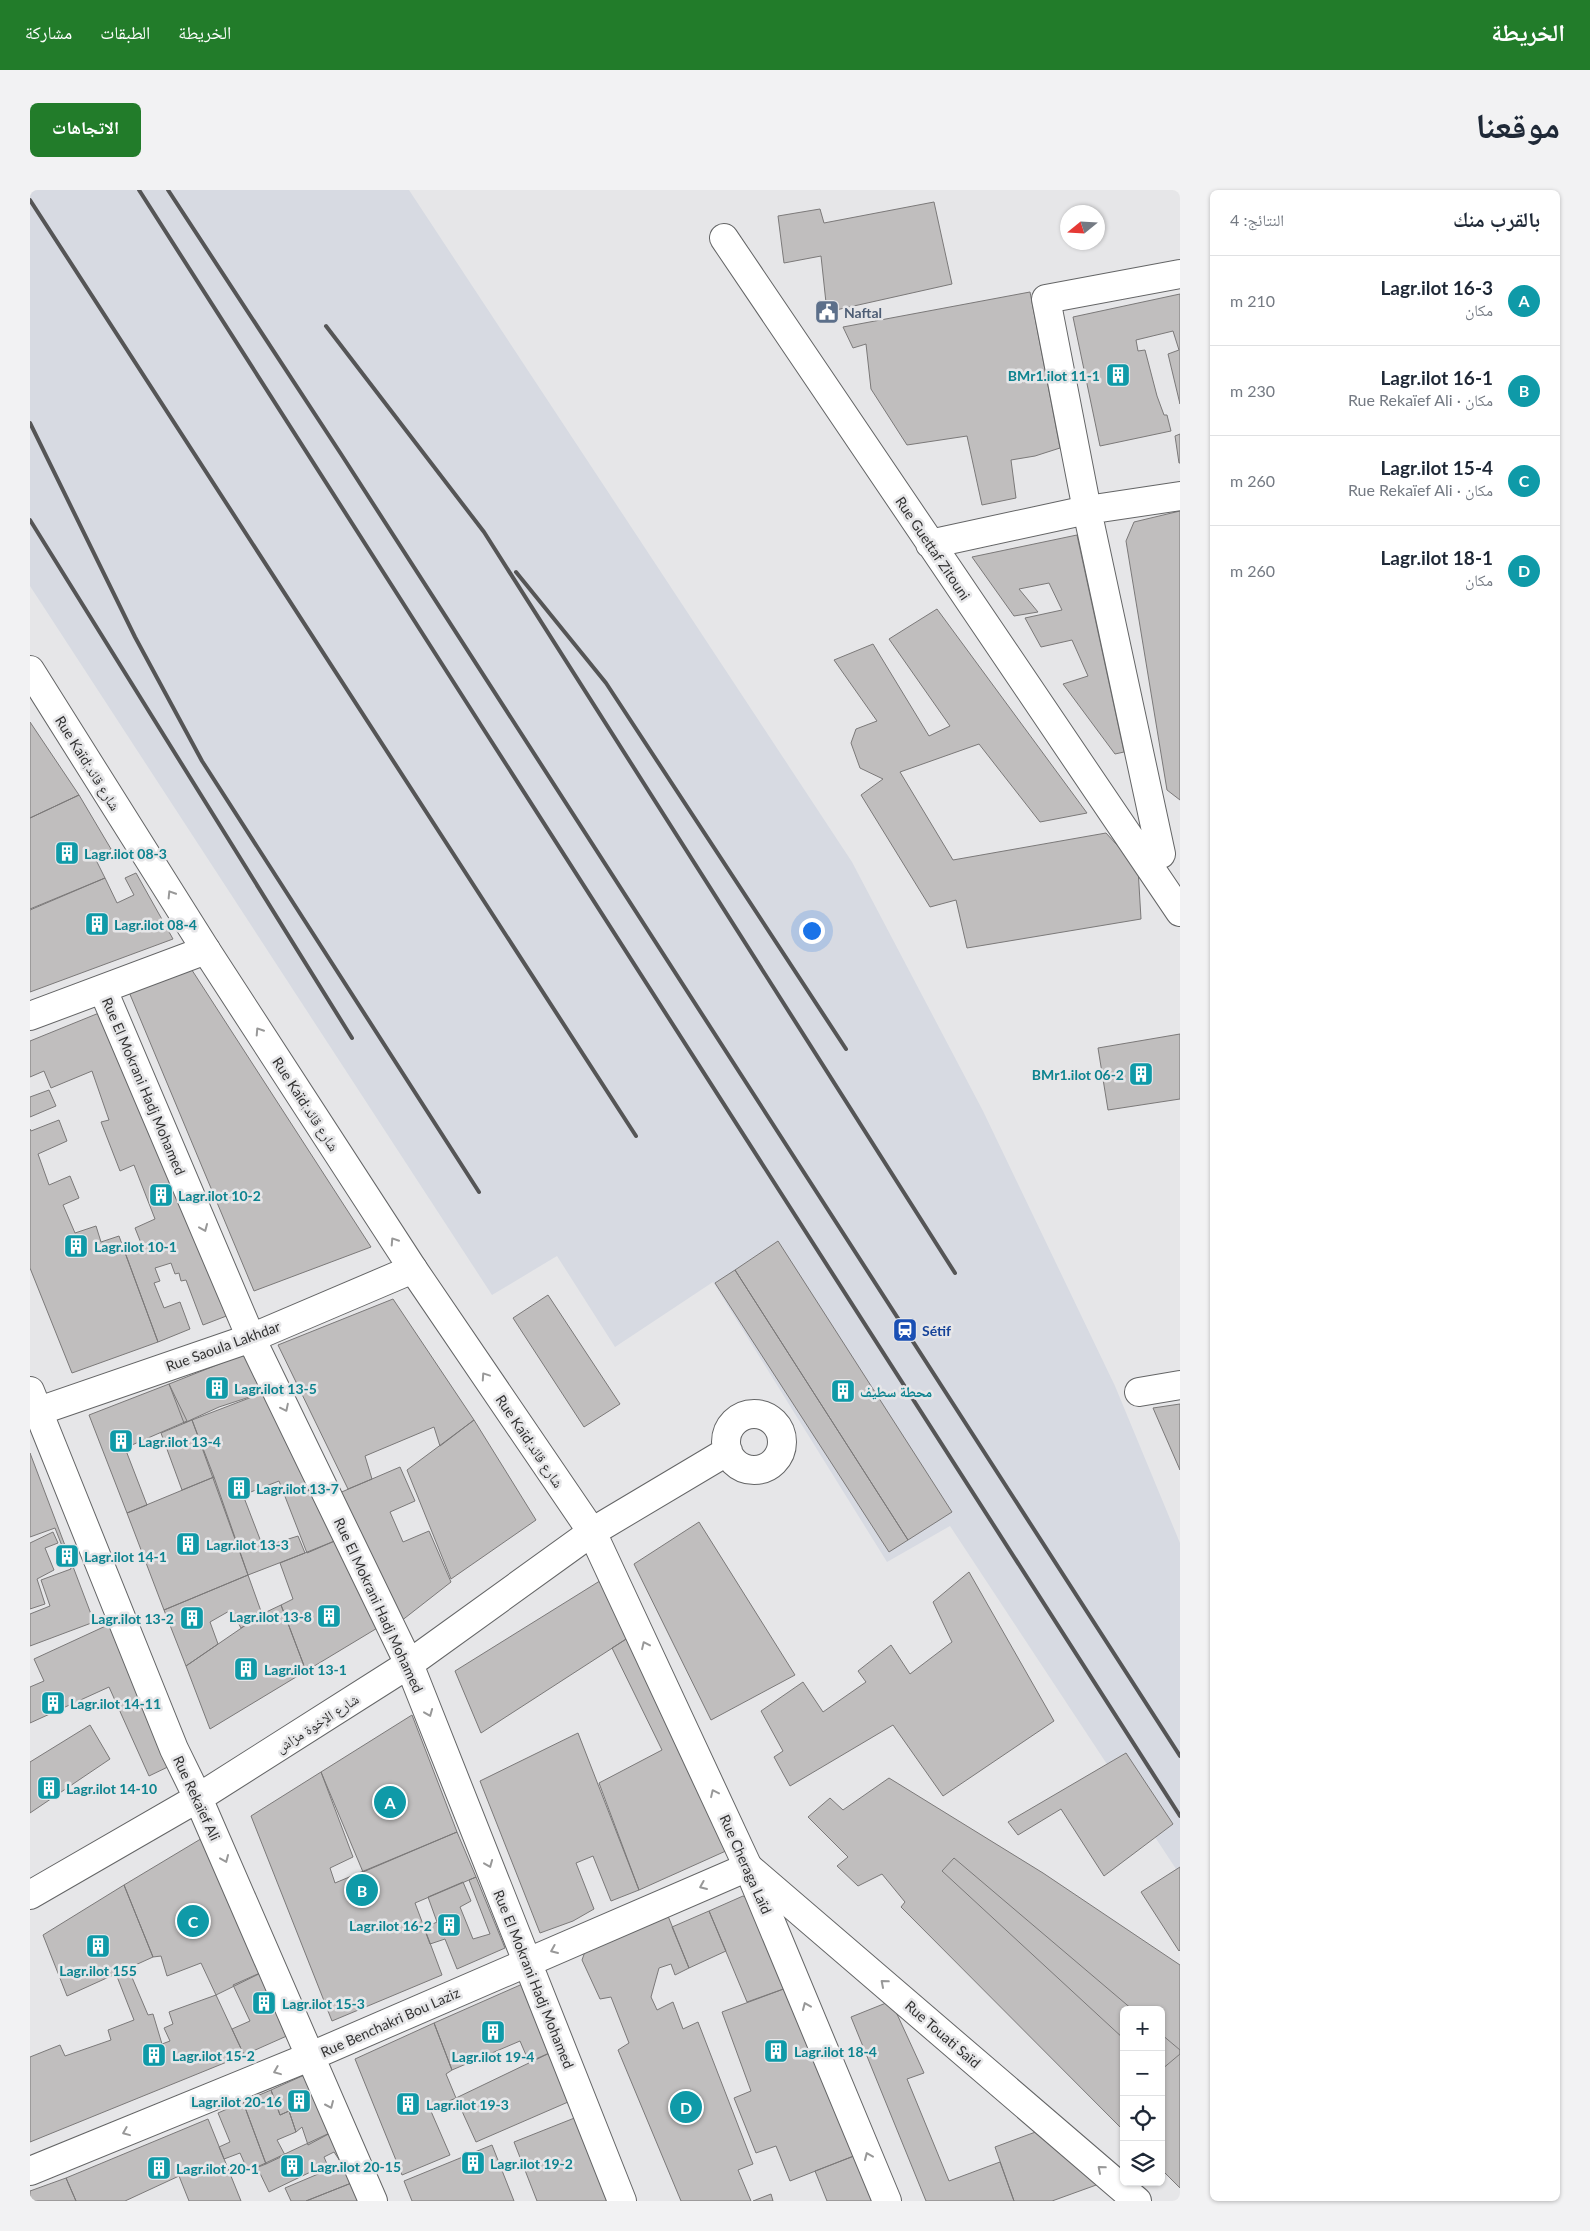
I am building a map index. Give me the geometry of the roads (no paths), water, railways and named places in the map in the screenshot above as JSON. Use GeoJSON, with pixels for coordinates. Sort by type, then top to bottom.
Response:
{"type":"FeatureCollection","features":[{"type":"Feature","properties":{"kind":"street","name":"Rue Guettaf Zitouni"},"geometry":{"type":"LineString","coordinates":[[724,238],[930,544],[1162,854],[1180,912]]}},
{"type":"Feature","properties":{"kind":"street"},"geometry":{"type":"LineString","coordinates":[[1162,854],[1087,510],[1046,299],[1180,274]]}},
{"type":"Feature","properties":{"kind":"street"},"geometry":{"type":"LineString","coordinates":[[930,544],[1087,510],[1180,496]]}},
{"type":"Feature","properties":{"kind":"street","name":"Rue Kaïd;شارع قائد"},"geometry":{"type":"LineString","coordinates":[[30,670],[206,950],[413,1269],[592,1532]]}},
{"type":"Feature","properties":{"kind":"street"},"geometry":{"type":"LineString","coordinates":[[30,1016],[206,950]]}},
{"type":"Feature","properties":{"kind":"street","name":"Rue El Mokrani Hadj Mohamed"},"geometry":{"type":"LineString","coordinates":[[103,990],[251,1338],[409,1664],[622,2201]]}},
{"type":"Feature","properties":{"kind":"street","name":"Rue Saoula Lakhdar"},"geometry":{"type":"LineString","coordinates":[[33,1405],[251,1338],[413,1269]]}},
{"type":"Feature","properties":{"kind":"street"},"geometry":{"type":"LineString","coordinates":[[1139,1392],[1180,1385]]}},
{"type":"Feature","properties":{"kind":"street","name":"Rue Rekaïef Ali"},"geometry":{"type":"LineString","coordinates":[[33,1405],[174,1749],[198,1798],[373,2201]]}},
{"type":"Feature","properties":{"kind":"street","name":"شارع الإخوة مزاش"},"geometry":{"type":"LineString","coordinates":[[30,1895],[198,1798],[409,1664],[592,1532],[728,1451]]}},
{"type":"Feature","properties":{"kind":"street","name":"Rue Cheraga Laïd"},"geometry":{"type":"LineString","coordinates":[[592,1532],[748,1867],[887,2201]]}},
{"type":"Feature","properties":{"kind":"street","name":"Rue Benchakri Bou Laziz"},"geometry":{"type":"LineString","coordinates":[[30,2171],[309,2057],[527,1961],[748,1867]]}},
{"type":"Feature","properties":{"kind":"street","name":"Rue Touati Saïd"},"geometry":{"type":"LineString","coordinates":[[748,1867],[1127,2199]]}},
{"type":"Feature","properties":{"kind":"railway"},"geometry":{"type":"LineString","coordinates":[[139,190],[1180,1816]]}},
{"type":"Feature","properties":{"kind":"railway"},"geometry":{"type":"LineString","coordinates":[[168,190],[341,454],[1180,1756]]}},
{"type":"Feature","properties":{"kind":"railway"},"geometry":{"type":"LineString","coordinates":[[30,200],[636,1136]]}},
{"type":"Feature","properties":{"kind":"railway"},"geometry":{"type":"LineString","coordinates":[[326,326],[484,532],[955,1273]]}},
{"type":"Feature","properties":{"kind":"railway"},"geometry":{"type":"LineString","coordinates":[[30,423],[135,637],[202,761],[479,1192]]}},
{"type":"Feature","properties":{"kind":"railway"},"geometry":{"type":"LineString","coordinates":[[30,520],[352,1038]]}},
{"type":"Feature","properties":{"kind":"railway"},"geometry":{"type":"LineString","coordinates":[[516,572],[606,683],[846,1049]]}},
{"type":"Feature","properties":{"kind":"place","name":"Naftal"},"geometry":{"type":"Point","coordinates":[827,312]}},
{"type":"Feature","properties":{"kind":"place","name":"BMr1.ilot 11-1"},"geometry":{"type":"Point","coordinates":[1118,375]}},
{"type":"Feature","properties":{"kind":"place","name":"Lagr.ilot 08-3"},"geometry":{"type":"Point","coordinates":[67,853]}},
{"type":"Feature","properties":{"kind":"place","name":"Lagr.ilot 08-4"},"geometry":{"type":"Point","coordinates":[97,924]}},
{"type":"Feature","properties":{"kind":"place","name":"BMr1.ilot 06-2"},"geometry":{"type":"Point","coordinates":[1141,1074]}},
{"type":"Feature","properties":{"kind":"place","name":"Lagr.ilot 10-2"},"geometry":{"type":"Point","coordinates":[161,1195]}},
{"type":"Feature","properties":{"kind":"place","name":"Lagr.ilot 10-1"},"geometry":{"type":"Point","coordinates":[76,1246]}},
{"type":"Feature","properties":{"kind":"place","name":"Sétif"},"geometry":{"type":"Point","coordinates":[905,1330]}},
{"type":"Feature","properties":{"kind":"place","name":"Lagr.ilot 13-5"},"geometry":{"type":"Point","coordinates":[217,1388]}},
{"type":"Feature","properties":{"kind":"place","name":"محطة سطيف"},"geometry":{"type":"Point","coordinates":[843,1391]}},
{"type":"Feature","properties":{"kind":"place","name":"Lagr.ilot 13-4"},"geometry":{"type":"Point","coordinates":[121,1441]}},
{"type":"Feature","properties":{"kind":"place","name":"Lagr.ilot 13-7"},"geometry":{"type":"Point","coordinates":[239,1488]}},
{"type":"Feature","properties":{"kind":"place","name":"Lagr.ilot 13-3"},"geometry":{"type":"Point","coordinates":[188,1544]}},
{"type":"Feature","properties":{"kind":"place","name":"Lagr.ilot 14-1"},"geometry":{"type":"Point","coordinates":[67,1556]}},
{"type":"Feature","properties":{"kind":"place","name":"Lagr.ilot 13-8"},"geometry":{"type":"Point","coordinates":[329,1616]}},
{"type":"Feature","properties":{"kind":"place","name":"Lagr.ilot 13-2"},"geometry":{"type":"Point","coordinates":[192,1618]}},
{"type":"Feature","properties":{"kind":"place","name":"Lagr.ilot 13-1"},"geometry":{"type":"Point","coordinates":[246,1669]}},
{"type":"Feature","properties":{"kind":"place","name":"Lagr.ilot 14-11"},"geometry":{"type":"Point","coordinates":[53,1703]}},
{"type":"Feature","properties":{"kind":"place","name":"Lagr.ilot 14-10"},"geometry":{"type":"Point","coordinates":[49,1788]}},
{"type":"Feature","properties":{"kind":"place","name":"Lagr.ilot 16-3"},"geometry":{"type":"Point","coordinates":[390,1802]}},
{"type":"Feature","properties":{"kind":"place","name":"Lagr.ilot 16-1"},"geometry":{"type":"Point","coordinates":[362,1890]}},
{"type":"Feature","properties":{"kind":"place","name":"Lagr.ilot 15-4"},"geometry":{"type":"Point","coordinates":[193,1921]}},
{"type":"Feature","properties":{"kind":"place","name":"Lagr.ilot 16-2"},"geometry":{"type":"Point","coordinates":[449,1925]}},
{"type":"Feature","properties":{"kind":"place","name":"Lagr.ilot 155"},"geometry":{"type":"Point","coordinates":[98,1946]}},
{"type":"Feature","properties":{"kind":"place","name":"Lagr.ilot 15-3"},"geometry":{"type":"Point","coordinates":[264,2003]}},
{"type":"Feature","properties":{"kind":"place","name":"Lagr.ilot 19-4"},"geometry":{"type":"Point","coordinates":[493,2032]}},
{"type":"Feature","properties":{"kind":"place","name":"Lagr.ilot 18-4"},"geometry":{"type":"Point","coordinates":[776,2051]}},
{"type":"Feature","properties":{"kind":"place","name":"Lagr.ilot 15-2"},"geometry":{"type":"Point","coordinates":[154,2055]}},
{"type":"Feature","properties":{"kind":"place","name":"Lagr.ilot 20-16"},"geometry":{"type":"Point","coordinates":[299,2101]}},
{"type":"Feature","properties":{"kind":"place","name":"Lagr.ilot 19-3"},"geometry":{"type":"Point","coordinates":[408,2104]}},
{"type":"Feature","properties":{"kind":"place","name":"Lagr.ilot 18-1"},"geometry":{"type":"Point","coordinates":[686,2107]}},
{"type":"Feature","properties":{"kind":"place","name":"Lagr.ilot 19-2"},"geometry":{"type":"Point","coordinates":[473,2163]}},
{"type":"Feature","properties":{"kind":"place","name":"Lagr.ilot 20-15"},"geometry":{"type":"Point","coordinates":[292,2166]}},
{"type":"Feature","properties":{"kind":"place","name":"Lagr.ilot 20-1"},"geometry":{"type":"Point","coordinates":[159,2168]}}]}
